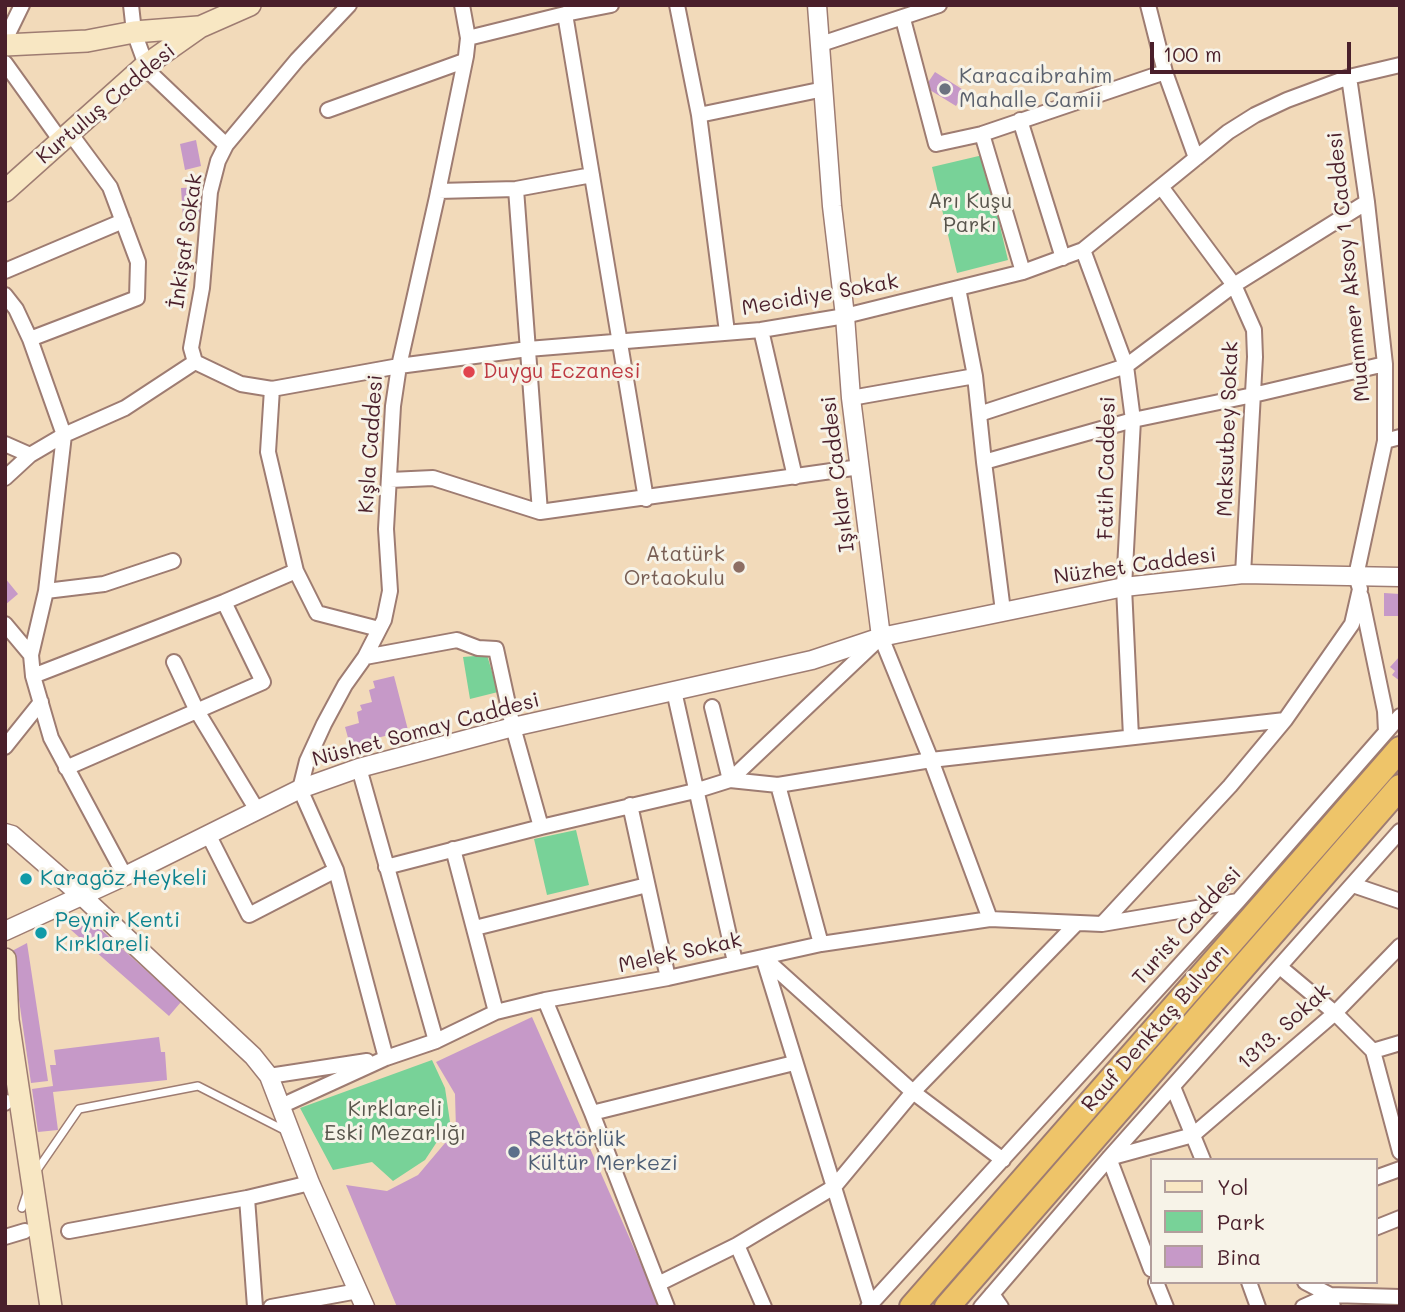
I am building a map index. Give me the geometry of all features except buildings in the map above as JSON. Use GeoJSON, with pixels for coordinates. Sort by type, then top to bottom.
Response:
{"type":"FeatureCollection","features":[{"type":"Feature","properties":{"kind":"highway","name":"Rauf Denktaş Bulvarı"},"geometry":{"type":"LineString","coordinates":[[912,1307],[1393,741]]}},
{"type":"Feature","properties":{"kind":"highway","name":"Rauf Denktaş Bulvarı"},"geometry":{"type":"LineString","coordinates":[[947,1307],[1400,787]]}},
{"type":"Feature","properties":{"kind":"main road","name":"Kurtuluş Caddesi"},"geometry":{"type":"LineString","coordinates":[[5,191],[145,66],[200,27],[250,5]]}},
{"type":"Feature","properties":{"kind":"main road"},"geometry":{"type":"LineString","coordinates":[[5,43],[87,41],[134,32],[200,27]]}},
{"type":"Feature","properties":{"kind":"main road"},"geometry":{"type":"LineString","coordinates":[[5,959],[8,1020],[51,1307]]}},
{"type":"Feature","properties":{"kind":"main road"},"geometry":{"type":"LineString","coordinates":[[5,1102],[22,1208],[15,1234],[37,1307]]}},
{"type":"Feature","properties":{"kind":"street"},"geometry":{"type":"LineString","coordinates":[[5,43],[22,5]]}},
{"type":"Feature","properties":{"kind":"street"},"geometry":{"type":"LineString","coordinates":[[131,5],[134,32],[145,66],[226,145]]}},
{"type":"Feature","properties":{"kind":"street","name":"İnkişaf Sokak"},"geometry":{"type":"LineString","coordinates":[[195,362],[191,348],[202,288],[209,192],[218,161],[226,145],[297,61],[349,5]]}},
{"type":"Feature","properties":{"kind":"street","name":"Kışla Caddesi"},"geometry":{"type":"LineString","coordinates":[[300,789],[306,761],[324,724],[384,620],[390,590],[386,529],[393,406],[399,366],[438,191],[468,38],[462,5]]}},
{"type":"Feature","properties":{"kind":"street"},"geometry":{"type":"LineString","coordinates":[[468,38],[611,5]]}},
{"type":"Feature","properties":{"kind":"street"},"geometry":{"type":"LineString","coordinates":[[677,5],[699,115],[727,332]]}},
{"type":"Feature","properties":{"kind":"street","name":"Işıklar Caddesi"},"geometry":{"type":"LineString","coordinates":[[817,5],[832,206],[845,316],[851,398],[881,636],[990,919]]}},
{"type":"Feature","properties":{"kind":"street"},"geometry":{"type":"LineString","coordinates":[[821,44],[939,5]]}},
{"type":"Feature","properties":{"kind":"street"},"geometry":{"type":"LineString","coordinates":[[1149,5],[1165,72],[1196,158]]}},
{"type":"Feature","properties":{"kind":"street"},"geometry":{"type":"LineString","coordinates":[[565,14],[646,499]]}},
{"type":"Feature","properties":{"kind":"street"},"geometry":{"type":"LineString","coordinates":[[903,19],[936,144],[982,134],[1165,72]]}},
{"type":"Feature","properties":{"kind":"street"},"geometry":{"type":"LineString","coordinates":[[328,110],[464,61]]}},
{"type":"Feature","properties":{"kind":"street"},"geometry":{"type":"LineString","coordinates":[[5,63],[110,187],[138,262],[137,298],[30,339]]}},
{"type":"Feature","properties":{"kind":"street","name":"Mecidiye Sokak"},"geometry":{"type":"LineString","coordinates":[[195,362],[241,384],[272,389],[399,366],[528,349],[761,330],[845,316],[1023,272],[1083,250],[1228,132],[1255,115],[1349,77],[1400,65]]}},
{"type":"Feature","properties":{"kind":"street","name":"Muammer Aksoy 1 Caddesi"},"geometry":{"type":"LineString","coordinates":[[1102,923],[1230,786],[1285,720],[1352,624],[1358,582],[1393,439],[1367,202],[1349,77]]}},
{"type":"Feature","properties":{"kind":"street"},"geometry":{"type":"LineString","coordinates":[[699,115],[824,89]]}},
{"type":"Feature","properties":{"kind":"street"},"geometry":{"type":"LineString","coordinates":[[1020,120],[1063,258]]}},
{"type":"Feature","properties":{"kind":"street"},"geometry":{"type":"LineString","coordinates":[[982,134],[1023,272]]}},
{"type":"Feature","properties":{"kind":"street"},"geometry":{"type":"LineString","coordinates":[[438,191],[516,189],[592,176]]}},
{"type":"Feature","properties":{"kind":"street","name":"Maksutbey Sokak"},"geometry":{"type":"LineString","coordinates":[[1162,188],[1234,285],[1254,330],[1255,357],[1242,574]]}},
{"type":"Feature","properties":{"kind":"street"},"geometry":{"type":"LineString","coordinates":[[516,189],[540,512]]}},
{"type":"Feature","properties":{"kind":"street"},"geometry":{"type":"LineString","coordinates":[[979,414],[1126,366],[1234,285],[1367,202]]}},
{"type":"Feature","properties":{"kind":"street"},"geometry":{"type":"LineString","coordinates":[[5,271],[123,221]]}},
{"type":"Feature","properties":{"kind":"street","name":"Fatih Caddesi"},"geometry":{"type":"LineString","coordinates":[[1083,250],[1126,366],[1133,419],[1124,587],[1131,737]]}},
{"type":"Feature","properties":{"kind":"street"},"geometry":{"type":"LineString","coordinates":[[958,288],[975,376],[1003,611]]}},
{"type":"Feature","properties":{"kind":"street"},"geometry":{"type":"LineString","coordinates":[[5,295],[16,309],[30,339],[64,435],[46,592],[31,655],[33,676],[51,738],[125,876]]}},
{"type":"Feature","properties":{"kind":"street"},"geometry":{"type":"LineString","coordinates":[[761,330],[795,477]]}},
{"type":"Feature","properties":{"kind":"street"},"geometry":{"type":"LineString","coordinates":[[5,478],[30,455],[64,435],[125,408],[195,362]]}},
{"type":"Feature","properties":{"kind":"street"},"geometry":{"type":"LineString","coordinates":[[984,462],[1133,419],[1253,395],[1385,363]]}},
{"type":"Feature","properties":{"kind":"street"},"geometry":{"type":"LineString","coordinates":[[851,398],[975,376]]}},
{"type":"Feature","properties":{"kind":"street"},"geometry":{"type":"LineString","coordinates":[[272,389],[268,452],[296,571],[317,613],[379,629]]}},
{"type":"Feature","properties":{"kind":"street"},"geometry":{"type":"LineString","coordinates":[[5,444],[30,455]]}},
{"type":"Feature","properties":{"kind":"street"},"geometry":{"type":"LineString","coordinates":[[390,480],[433,478],[540,512],[860,467]]}},
{"type":"Feature","properties":{"kind":"street"},"geometry":{"type":"LineString","coordinates":[[46,592],[104,583],[173,561]]}},
{"type":"Feature","properties":{"kind":"street"},"geometry":{"type":"LineString","coordinates":[[33,676],[296,571]]}},
{"type":"Feature","properties":{"kind":"street","name":"Nüzhet Caddesi"},"geometry":{"type":"LineString","coordinates":[[881,636],[1124,587],[1242,574],[1358,582],[1400,577]]}},
{"type":"Feature","properties":{"kind":"street"},"geometry":{"type":"LineString","coordinates":[[1358,582],[1393,741]]}},
{"type":"Feature","properties":{"kind":"street"},"geometry":{"type":"LineString","coordinates":[[66,768],[263,682],[224,602]]}},
{"type":"Feature","properties":{"kind":"street"},"geometry":{"type":"LineString","coordinates":[[5,624],[31,655]]}},
{"type":"Feature","properties":{"kind":"street"},"geometry":{"type":"LineString","coordinates":[[730,780],[881,636]]}},
{"type":"Feature","properties":{"kind":"street","name":"Nüshet Somay Caddesi"},"geometry":{"type":"LineString","coordinates":[[5,931],[125,876],[300,789],[359,768],[513,727],[812,660],[881,636]]}},
{"type":"Feature","properties":{"kind":"street"},"geometry":{"type":"LineString","coordinates":[[365,657],[457,640],[478,648],[496,649],[513,727],[541,827]]}},
{"type":"Feature","properties":{"kind":"street"},"geometry":{"type":"LineString","coordinates":[[174,662],[197,711],[257,810]]}},
{"type":"Feature","properties":{"kind":"street"},"geometry":{"type":"LineString","coordinates":[[674,691],[735,962]]}},
{"type":"Feature","properties":{"kind":"street"},"geometry":{"type":"LineString","coordinates":[[5,747],[41,702]]}},
{"type":"Feature","properties":{"kind":"street"},"geometry":{"type":"LineString","coordinates":[[712,707],[730,780]]}},
{"type":"Feature","properties":{"kind":"street","name":"Turist Caddesi"},"geometry":{"type":"LineString","coordinates":[[869,1305],[1238,901],[1393,741],[1400,716]]}},
{"type":"Feature","properties":{"kind":"street"},"geometry":{"type":"LineString","coordinates":[[386,867],[730,780],[778,785],[931,760],[1285,720]]}},
{"type":"Feature","properties":{"kind":"street"},"geometry":{"type":"LineString","coordinates":[[359,768],[436,1041]]}},
{"type":"Feature","properties":{"kind":"street"},"geometry":{"type":"LineString","coordinates":[[778,785],[821,944]]}},
{"type":"Feature","properties":{"kind":"street"},"geometry":{"type":"LineString","coordinates":[[300,789],[336,870],[386,1058]]}},
{"type":"Feature","properties":{"kind":"street"},"geometry":{"type":"LineString","coordinates":[[630,805],[668,978]]}},
{"type":"Feature","properties":{"kind":"street"},"geometry":{"type":"LineString","coordinates":[[981,1307],[1109,1158],[1400,831]]}},
{"type":"Feature","properties":{"kind":"street"},"geometry":{"type":"LineString","coordinates":[[5,833],[12,835],[82,896],[253,1056],[269,1076],[310,1183],[362,1299],[271,1307]]}},
{"type":"Feature","properties":{"kind":"street"},"geometry":{"type":"LineString","coordinates":[[208,834],[249,915],[336,870]]}},
{"type":"Feature","properties":{"kind":"street"},"geometry":{"type":"LineString","coordinates":[[453,849],[496,1012]]}},
{"type":"Feature","properties":{"kind":"street"},"geometry":{"type":"LineString","coordinates":[[475,928],[648,885]]}},
{"type":"Feature","properties":{"kind":"street"},"geometry":{"type":"LineString","coordinates":[[1353,885],[1400,901]]}},
{"type":"Feature","properties":{"kind":"street","name":"Melek Sokak"},"geometry":{"type":"LineString","coordinates":[[281,1106],[386,1058],[436,1041],[496,1012],[545,1000],[668,978],[821,944],[990,919],[1102,923],[1238,901]]}},
{"type":"Feature","properties":{"kind":"street"},"geometry":{"type":"LineString","coordinates":[[658,1284],[737,1245],[834,1187],[913,1092],[1076,924]]}},
{"type":"Feature","properties":{"kind":"street","name":"1313. Sokak"},"geometry":{"type":"LineString","coordinates":[[1193,1135],[1335,1013],[1400,946]]}},
{"type":"Feature","properties":{"kind":"street"},"geometry":{"type":"LineString","coordinates":[[763,957],[913,1092],[1003,1160]]}},
{"type":"Feature","properties":{"kind":"street"},"geometry":{"type":"LineString","coordinates":[[763,957],[869,1305]]}},
{"type":"Feature","properties":{"kind":"street"},"geometry":{"type":"LineString","coordinates":[[1280,967],[1335,1013],[1373,1051],[1400,1152]]}},
{"type":"Feature","properties":{"kind":"street"},"geometry":{"type":"LineString","coordinates":[[545,1000],[667,1307]]}},
{"type":"Feature","properties":{"kind":"street"},"geometry":{"type":"LineString","coordinates":[[1373,1051],[1400,1043]]}},
{"type":"Feature","properties":{"kind":"street","name":"Melek Sokak"},"geometry":{"type":"LineString","coordinates":[[269,1076],[386,1058]]}},
{"type":"Feature","properties":{"kind":"street"},"geometry":{"type":"LineString","coordinates":[[592,1113],[794,1063]]}},
{"type":"Feature","properties":{"kind":"street"},"geometry":{"type":"LineString","coordinates":[[1173,1087],[1202,1158]]}},
{"type":"Feature","properties":{"kind":"street"},"geometry":{"type":"LineString","coordinates":[[1109,1158],[1193,1135]]}},
{"type":"Feature","properties":{"kind":"street"},"geometry":{"type":"LineString","coordinates":[[1109,1158],[1150,1266]]}},
{"type":"Feature","properties":{"kind":"street"},"geometry":{"type":"LineString","coordinates":[[1377,1177],[1400,1169]]}},
{"type":"Feature","properties":{"kind":"street"},"geometry":{"type":"LineString","coordinates":[[69,1231],[247,1198],[310,1183]]}},
{"type":"Feature","properties":{"kind":"street"},"geometry":{"type":"LineString","coordinates":[[247,1198],[255,1307]]}},
{"type":"Feature","properties":{"kind":"street"},"geometry":{"type":"LineString","coordinates":[[1377,1227],[1400,1218]]}},
{"type":"Feature","properties":{"kind":"street"},"geometry":{"type":"LineString","coordinates":[[737,1245],[764,1307]]}},
{"type":"Feature","properties":{"kind":"street"},"geometry":{"type":"LineString","coordinates":[[1157,1284],[1166,1307]]}},
{"type":"Feature","properties":{"kind":"street"},"geometry":{"type":"LineString","coordinates":[[1250,1284],[1258,1307]]}},
{"type":"Feature","properties":{"kind":"street"},"geometry":{"type":"LineString","coordinates":[[1309,1284],[1331,1301]]}},
{"type":"Feature","properties":{"kind":"street"},"geometry":{"type":"LineString","coordinates":[[992,1294],[1001,1307]]}},
{"type":"Feature","properties":{"kind":"street"},"geometry":{"type":"LineString","coordinates":[[1303,1307],[1331,1301],[1400,1297]]}},
{"type":"Feature","properties":{"kind":"lane"},"geometry":{"type":"LineString","coordinates":[[22,1208],[32,1177],[79,1109],[198,1086],[292,1134]]}},
{"type":"Feature","properties":{"kind":"green space","name":"Arı Kuşu Parkı"},"geometry":{"type":"Polygon","coordinates":[[[983,155],[1008,260],[957,273],[932,167],[983,155]]]}},
{"type":"Feature","properties":{"kind":"green space"},"geometry":{"type":"Polygon","coordinates":[[[487,655],[498,692],[470,699],[463,657],[487,655]]]}},
{"type":"Feature","properties":{"kind":"green space"},"geometry":{"type":"Polygon","coordinates":[[[576,830],[589,885],[547,895],[534,839],[576,830]]]}},
{"type":"Feature","properties":{"kind":"green space","name":"Kırklareli Eski Mezarlığı"},"geometry":{"type":"Polygon","coordinates":[[[432,1060],[445,1088],[450,1122],[425,1160],[393,1181],[372,1162],[333,1170],[300,1108],[432,1060]]]}},
{"type":"Feature","properties":{"kind":"place","name":"Karacaibrahim Mahalle Camii"},"geometry":{"type":"Point","coordinates":[945,89]}},
{"type":"Feature","properties":{"kind":"place","name":"Duygu Eczanesi"},"geometry":{"type":"Point","coordinates":[469,372]}},
{"type":"Feature","properties":{"kind":"place","name":"Atatürk Ortaokulu"},"geometry":{"type":"Point","coordinates":[739,567]}},
{"type":"Feature","properties":{"kind":"place","name":"Karagöz Heykeli"},"geometry":{"type":"Point","coordinates":[26,879]}},
{"type":"Feature","properties":{"kind":"place","name":"Peynir Kenti Kırklareli"},"geometry":{"type":"Point","coordinates":[41,933]}},
{"type":"Feature","properties":{"kind":"place","name":"Rektörlük Kültür Merkezi"},"geometry":{"type":"Point","coordinates":[514,1152]}}]}
